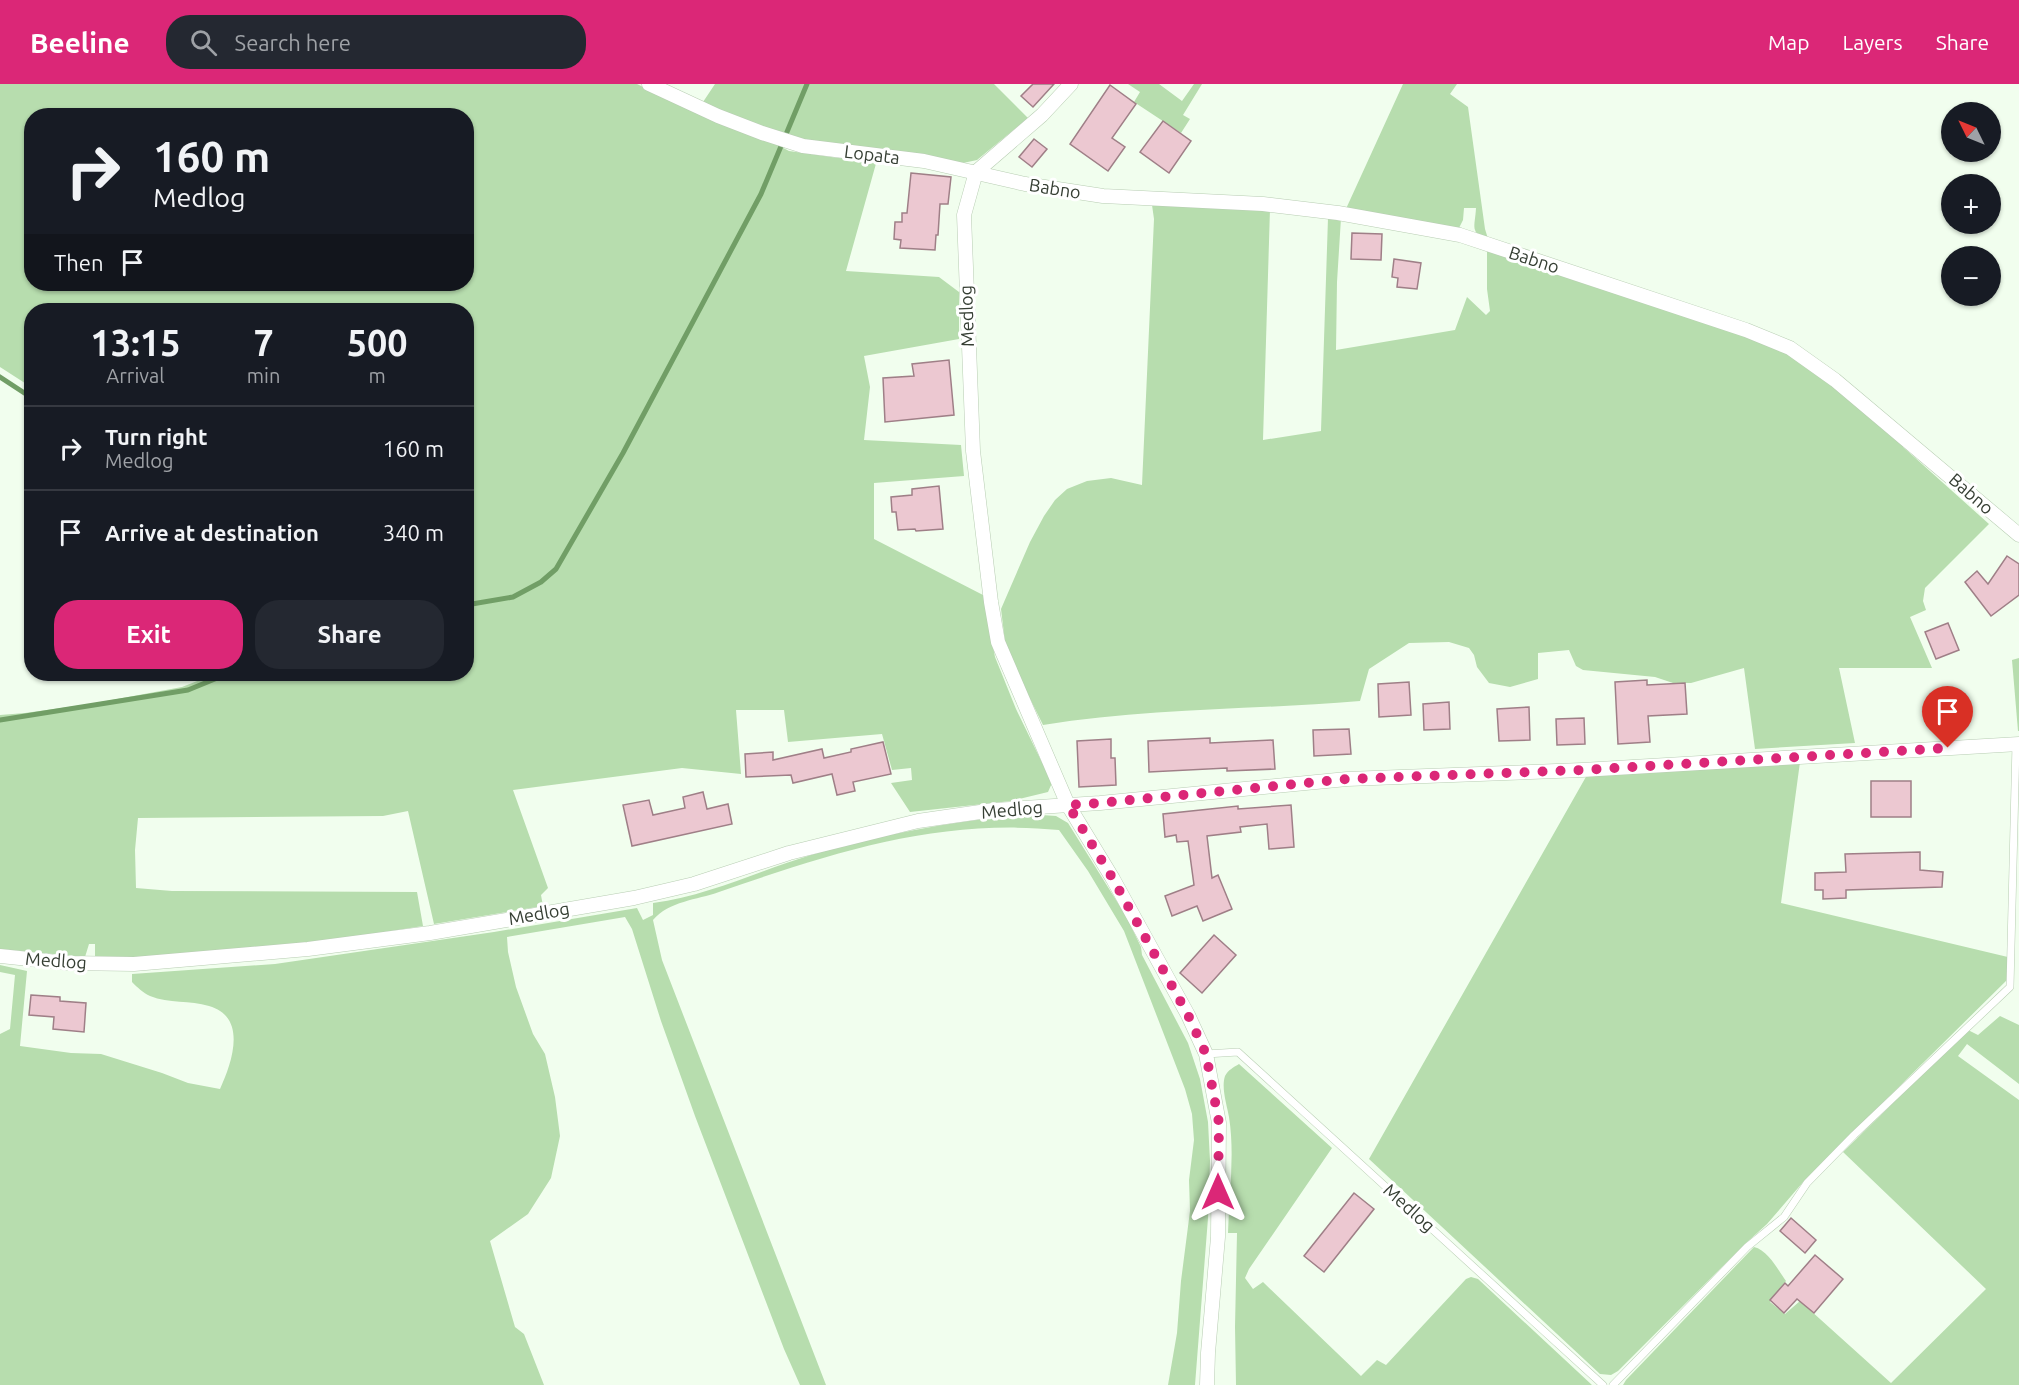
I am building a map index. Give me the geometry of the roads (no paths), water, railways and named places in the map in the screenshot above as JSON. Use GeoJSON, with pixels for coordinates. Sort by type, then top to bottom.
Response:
{"type":"FeatureCollection","features":[{"type":"Feature","properties":{"kind":"street","name":"Lopata"},"geometry":{"type":"LineString","coordinates":[[649,84],[718,116],[803,146],[924,161],[976,172]]}},
{"type":"Feature","properties":{"kind":"street"},"geometry":{"type":"LineString","coordinates":[[976,172],[1042,115],[1071,84]]}},
{"type":"Feature","properties":{"kind":"street","name":"Babno"},"geometry":{"type":"LineString","coordinates":[[976,172],[1025,184],[1102,196],[1263,204],[1338,213],[1460,235],[1746,330],[1791,348],[1835,380],[2019,535]]}},
{"type":"Feature","properties":{"kind":"street","name":"Medlog"},"geometry":{"type":"LineString","coordinates":[[976,172],[964,214],[966,292],[974,450],[991,602],[999,642],[1068,805]]}},
{"type":"Feature","properties":{"kind":"street","name":"Medlog"},"geometry":{"type":"LineString","coordinates":[[0,956],[67,963],[134,964],[308,949],[430,933],[634,898],[694,884],[789,853],[918,820],[994,810],[1100,803],[1347,779],[1582,770],[2017,744]]}},
{"type":"Feature","properties":{"kind":"street"},"geometry":{"type":"LineString","coordinates":[[1068,805],[1113,879],[1188,1015],[1206,1054],[1219,1123],[1218,1238],[1208,1353],[1208,1385]]}},
{"type":"Feature","properties":{"kind":"lane"},"geometry":{"type":"LineString","coordinates":[[1613,1385],[1747,1247],[1784,1217],[1807,1183],[1838,1151],[2010,987],[2017,744]]}},
{"type":"Feature","properties":{"kind":"lane","name":"Medlog"},"geometry":{"type":"LineString","coordinates":[[1206,1054],[1238,1052],[1603,1385]]}},
{"type":"Feature","properties":{"kind":"waterway"},"geometry":{"type":"LineString","coordinates":[[474,604],[513,597],[541,582],[556,569],[623,453],[761,194],[807,84]]}},
{"type":"Feature","properties":{"kind":"waterway"},"geometry":{"type":"LineString","coordinates":[[0,377],[24,393]]}},
{"type":"Feature","properties":{"kind":"waterway"},"geometry":{"type":"LineString","coordinates":[[0,720],[188,690],[210,681]]}}]}
